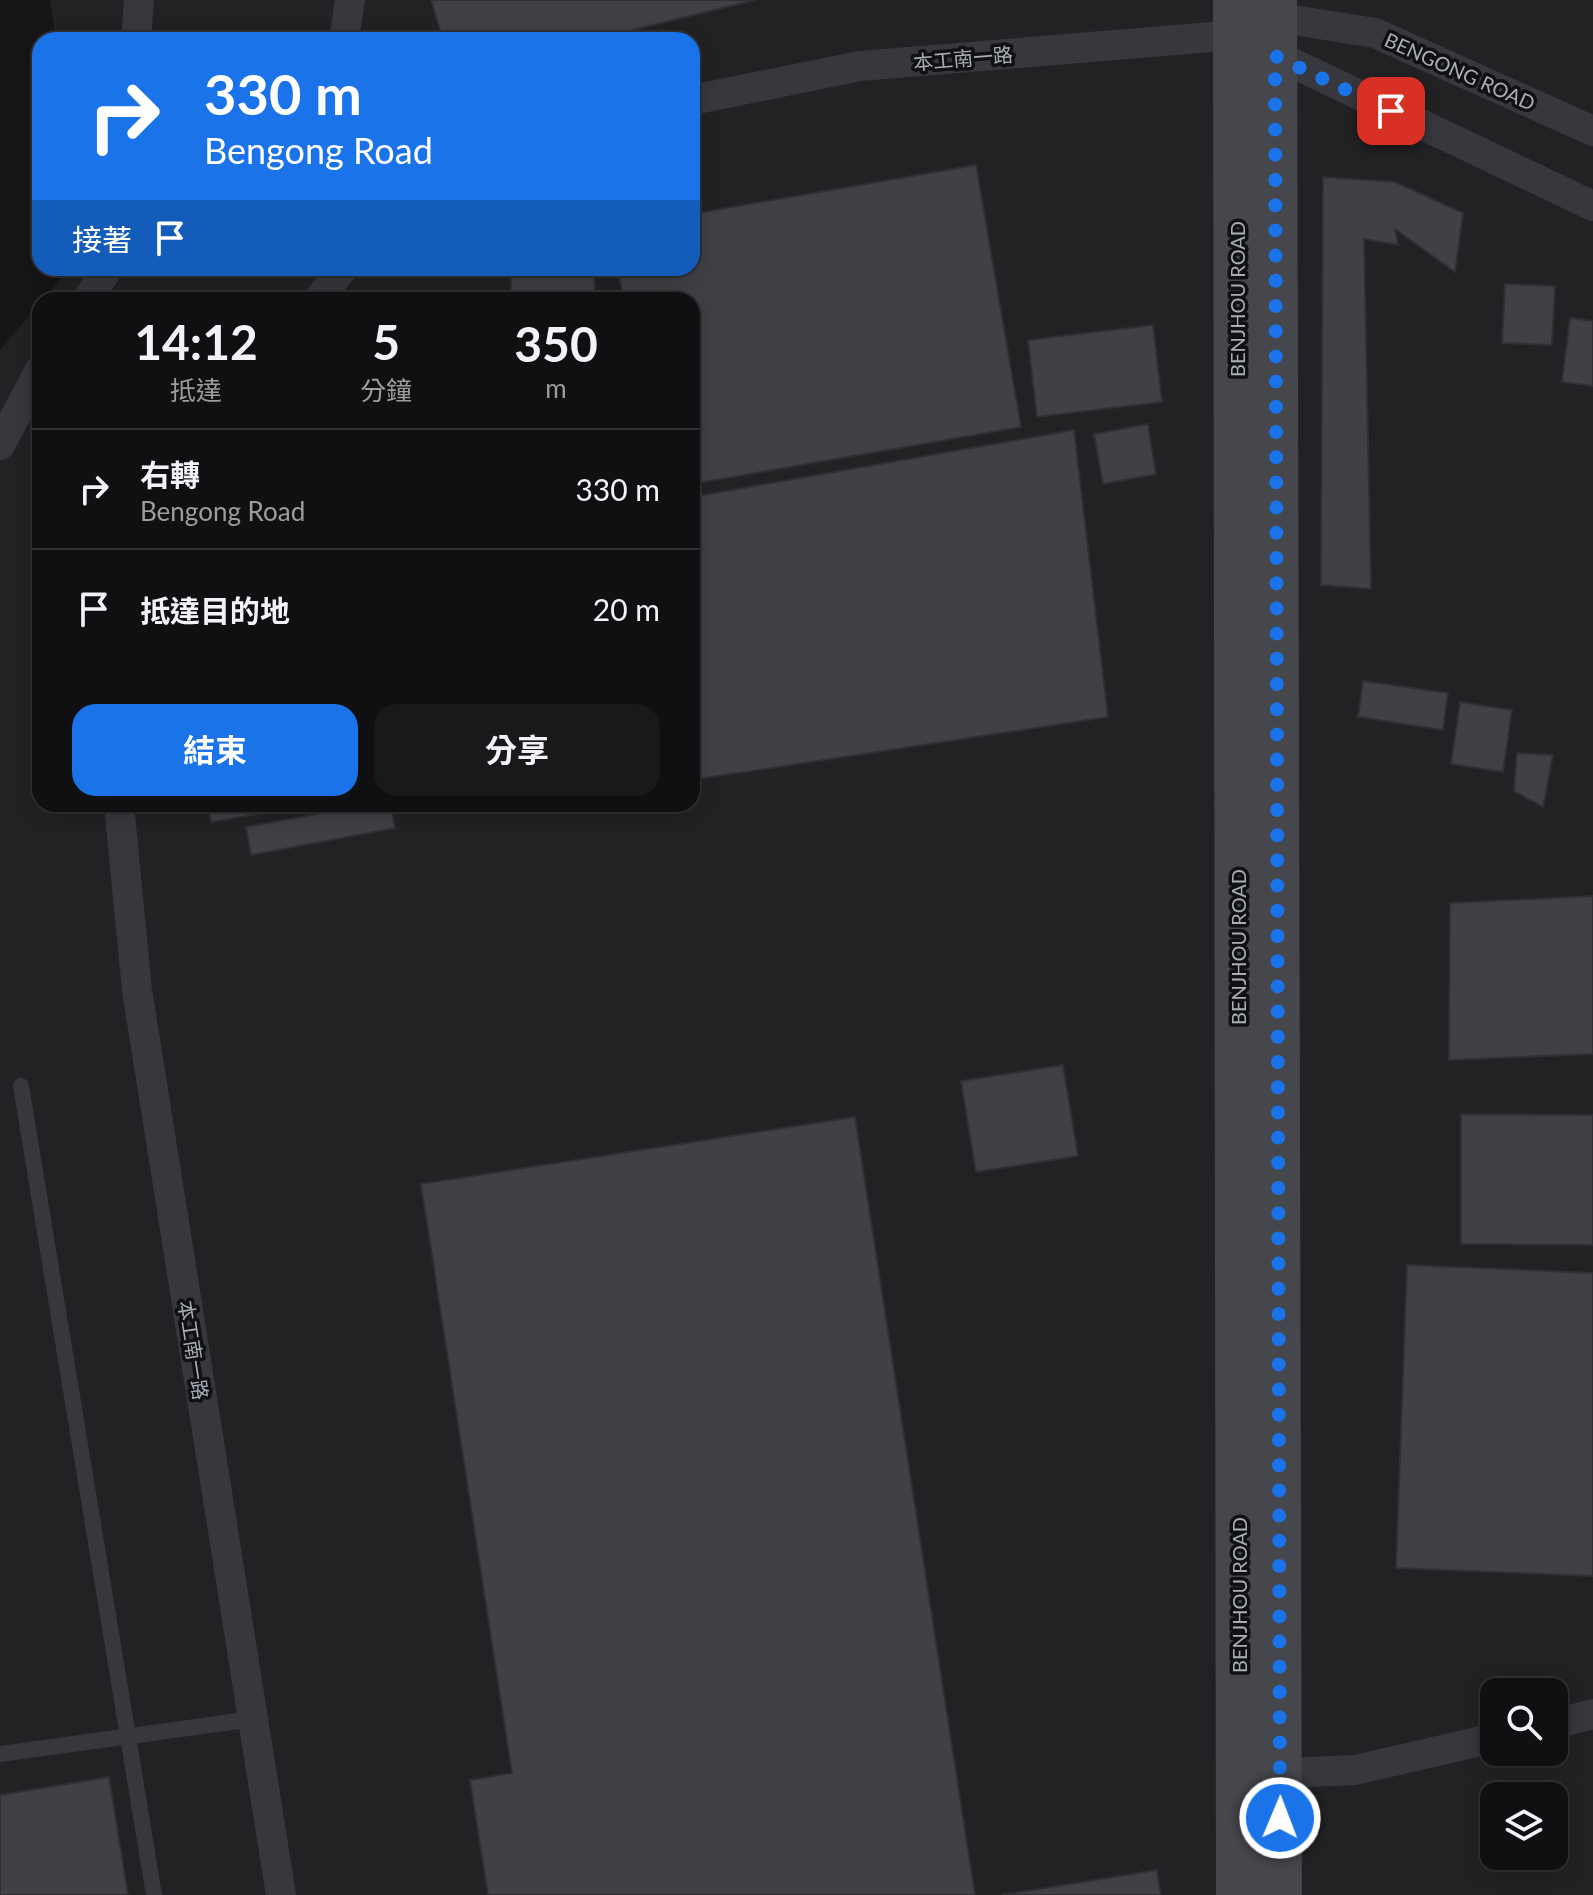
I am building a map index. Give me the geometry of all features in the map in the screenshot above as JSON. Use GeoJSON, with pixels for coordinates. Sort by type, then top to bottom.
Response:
{"type":"FeatureCollection","features":[{"type":"Feature","properties":{"kind":"main road","name":"BENJHOU ROAD"},"geometry":{"type":"LineString","coordinates":[[1236,18],[1260,1774],[1280,1895]]}},
{"type":"Feature","properties":{"kind":"main road","name":"BENJHOU ROAD"},"geometry":{"type":"LineString","coordinates":[[1238,1895],[1260,1774],[1275,24]]}},
{"type":"Feature","properties":{"kind":"street"},"geometry":{"type":"LineString","coordinates":[[137,32],[139,0]]}},
{"type":"Feature","properties":{"kind":"street"},"geometry":{"type":"LineString","coordinates":[[345,32],[350,0]]}},
{"type":"Feature","properties":{"kind":"street","name":"BENGONG ROAD"},"geometry":{"type":"LineString","coordinates":[[1236,18],[1375,33],[1593,131]]}},
{"type":"Feature","properties":{"kind":"street","name":"本工南一路"},"geometry":{"type":"LineString","coordinates":[[700,98],[860,66],[1236,18]]}},
{"type":"Feature","properties":{"kind":"street","name":"BENGONG ROAD"},"geometry":{"type":"LineString","coordinates":[[1275,24],[1593,206]]}},
{"type":"Feature","properties":{"kind":"street"},"geometry":{"type":"LineString","coordinates":[[324,292],[337,276]]}},
{"type":"Feature","properties":{"kind":"street"},"geometry":{"type":"LineString","coordinates":[[0,445],[32,385]]}},
{"type":"Feature","properties":{"kind":"street","name":"本工南一路"},"geometry":{"type":"LineString","coordinates":[[120,812],[137,990],[281,1895]]}},
{"type":"Feature","properties":{"kind":"street"},"geometry":{"type":"LineString","coordinates":[[1568,1720],[1593,1714]]}},
{"type":"Feature","properties":{"kind":"street"},"geometry":{"type":"LineString","coordinates":[[1260,1774],[1355,1770],[1480,1741]]}},
{"type":"Feature","properties":{"kind":"lane"},"geometry":{"type":"LineString","coordinates":[[21,1086],[154,1895]]}},
{"type":"Feature","properties":{"kind":"lane"},"geometry":{"type":"LineString","coordinates":[[0,1754],[253,1719]]}},
{"type":"Feature","properties":{"kind":"shaded area"},"geometry":{"type":"Polygon","coordinates":[[[50,0],[1593,0],[1593,1895],[0,1895],[0,350],[32,312],[32,812],[700,812],[700,292],[50,292],[63,276],[700,276],[700,32],[55,32],[50,0]]]}},
{"type":"Feature","properties":{"kind":"building"},"geometry":{"type":"Polygon","coordinates":[[[431,0],[755,0],[625,32],[441,32],[431,0]]]}},
{"type":"Feature","properties":{"kind":"building"},"geometry":{"type":"Polygon","coordinates":[[[976,165],[1021,427],[700,483],[700,292],[622,292],[619,276],[700,276],[700,213],[976,165]]]}},
{"type":"Feature","properties":{"kind":"building"},"geometry":{"type":"Polygon","coordinates":[[[1323,177],[1395,182],[1463,213],[1455,272],[1395,229],[1398,245],[1364,239],[1371,589],[1321,585],[1323,177]]]}},
{"type":"Feature","properties":{"kind":"building"},"geometry":{"type":"Polygon","coordinates":[[[511,276],[594,276],[595,292],[511,292],[511,276]]]}},
{"type":"Feature","properties":{"kind":"building"},"geometry":{"type":"Polygon","coordinates":[[[1505,284],[1555,286],[1552,345],[1502,343],[1505,284]]]}},
{"type":"Feature","properties":{"kind":"building"},"geometry":{"type":"Polygon","coordinates":[[[1570,318],[1593,321],[1593,386],[1562,382],[1570,318]]]}},
{"type":"Feature","properties":{"kind":"building"},"geometry":{"type":"Polygon","coordinates":[[[1153,325],[1162,402],[1037,417],[1028,340],[1153,325]]]}},
{"type":"Feature","properties":{"kind":"building"},"geometry":{"type":"Polygon","coordinates":[[[1148,424],[1156,474],[1103,484],[1094,434],[1148,424]]]}},
{"type":"Feature","properties":{"kind":"building"},"geometry":{"type":"Polygon","coordinates":[[[1074,430],[1108,717],[700,779],[700,496],[1074,430]]]}},
{"type":"Feature","properties":{"kind":"building"},"geometry":{"type":"Polygon","coordinates":[[[1363,681],[1448,693],[1443,730],[1358,717],[1363,681]]]}},
{"type":"Feature","properties":{"kind":"building"},"geometry":{"type":"Polygon","coordinates":[[[1460,702],[1512,710],[1503,772],[1451,764],[1460,702]]]}},
{"type":"Feature","properties":{"kind":"building"},"geometry":{"type":"Polygon","coordinates":[[[1517,753],[1553,755],[1543,807],[1514,791],[1517,753]]]}},
{"type":"Feature","properties":{"kind":"building"},"geometry":{"type":"Polygon","coordinates":[[[209,812],[272,812],[211,822],[209,812]]]}},
{"type":"Feature","properties":{"kind":"building"},"geometry":{"type":"Polygon","coordinates":[[[329,812],[392,812],[395,828],[251,855],[246,827],[329,812]]]}},
{"type":"Feature","properties":{"kind":"building"},"geometry":{"type":"Polygon","coordinates":[[[1593,896],[1593,1054],[1449,1060],[1450,903],[1593,896]]]}},
{"type":"Feature","properties":{"kind":"building"},"geometry":{"type":"Polygon","coordinates":[[[1063,1065],[1078,1156],[976,1172],[961,1081],[1063,1065]]]}},
{"type":"Feature","properties":{"kind":"building"},"geometry":{"type":"Polygon","coordinates":[[[1461,1114],[1593,1115],[1593,1245],[1461,1244],[1461,1114]]]}},
{"type":"Feature","properties":{"kind":"building"},"geometry":{"type":"Polygon","coordinates":[[[855,1117],[975,1895],[488,1895],[470,1780],[512,1773],[421,1184],[855,1117]]]}},
{"type":"Feature","properties":{"kind":"building"},"geometry":{"type":"Polygon","coordinates":[[[1407,1265],[1593,1273],[1593,1576],[1396,1568],[1407,1265]]]}},
{"type":"Feature","properties":{"kind":"building"},"geometry":{"type":"Polygon","coordinates":[[[109,1777],[128,1895],[0,1895],[0,1795],[109,1777]]]}},
{"type":"Feature","properties":{"kind":"building"},"geometry":{"type":"Polygon","coordinates":[[[1157,1870],[1161,1895],[1002,1895],[1157,1870]]]}},
{"type":"Feature","properties":{"kind":"route"},"geometry":{"type":"LineString","coordinates":[[1280,1818],[1275,56],[1391,111]]}}]}
